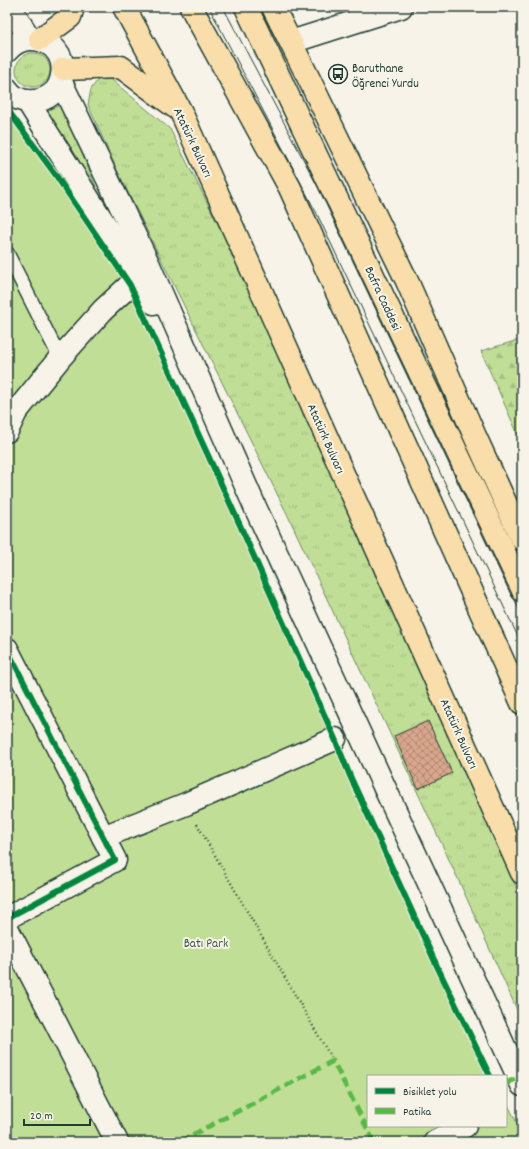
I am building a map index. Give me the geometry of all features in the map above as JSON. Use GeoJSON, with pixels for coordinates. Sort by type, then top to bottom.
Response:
{"type":"FeatureCollection","features":[{"type":"Feature","properties":{"kind":"main road"},"geometry":{"type":"LineString","coordinates":[[10,7],[35,39],[52,45],[60,56],[62,76],[148,263],[260,516],[522,1085]]}},
{"type":"Feature","properties":{"kind":"main road"},"geometry":{"type":"LineString","coordinates":[[7,51],[11,46],[20,41],[35,39],[70,17],[73,7]]}},
{"type":"Feature","properties":{"kind":"main road","name":"Atatürk Bulvarı"},"geometry":{"type":"LineString","coordinates":[[124,7],[181,112],[522,873]]}},
{"type":"Feature","properties":{"kind":"main road"},"geometry":{"type":"LineString","coordinates":[[191,7],[290,188],[522,703]]}},
{"type":"Feature","properties":{"kind":"main road","name":"Bafra Caddesi"},"geometry":{"type":"LineString","coordinates":[[246,7],[522,590]]}},
{"type":"Feature","properties":{"kind":"main road","name":"Bafra Caddesi"},"geometry":{"type":"LineString","coordinates":[[273,7],[407,281],[522,539]]}},
{"type":"Feature","properties":{"kind":"main road"},"geometry":{"type":"LineString","coordinates":[[291,42],[401,7]]}},
{"type":"Feature","properties":{"kind":"main road"},"geometry":{"type":"LineString","coordinates":[[62,76],[121,67],[181,112]]}},
{"type":"Feature","properties":{"kind":"main road"},"geometry":{"type":"LineString","coordinates":[[15,99],[38,101],[48,97],[56,91],[62,76]]}},
{"type":"Feature","properties":{"kind":"main road"},"geometry":{"type":"LineString","coordinates":[[15,99],[195,368]]}},
{"type":"Feature","properties":{"kind":"main road"},"geometry":{"type":"LineString","coordinates":[[7,431],[16,412],[60,358],[103,310],[130,285]]}},
{"type":"Feature","properties":{"kind":"main road"},"geometry":{"type":"LineString","coordinates":[[7,649],[115,860],[7,918]]}},
{"type":"Feature","properties":{"kind":"main road"},"geometry":{"type":"LineString","coordinates":[[103,837],[186,804],[335,739]]}},
{"type":"Feature","properties":{"kind":"main road"},"geometry":{"type":"LineString","coordinates":[[7,928],[117,1142]]}},
{"type":"Feature","properties":{"kind":"main road"},"geometry":{"type":"LineString","coordinates":[[435,1142],[462,1127]]}},
{"type":"Feature","properties":{"kind":"lane"},"geometry":{"type":"LineString","coordinates":[[7,254],[60,358]]}},
{"type":"Feature","properties":{"kind":"path"},"geometry":{"type":"LineString","coordinates":[[186,804],[332,1061]]}},
{"type":"Feature","properties":{"kind":"green space"},"geometry":{"type":"Polygon","coordinates":[[[36,53],[45,58],[49,63],[49,77],[45,82],[40,86],[30,87],[26,86],[17,77],[16,67],[17,63],[26,54],[36,53]]]}},
{"type":"Feature","properties":{"kind":"green space"},"geometry":{"type":"Polygon","coordinates":[[[100,77],[112,80],[170,129],[360,505],[522,902],[522,1021],[458,879],[291,522],[118,172],[88,105],[91,89],[100,77]]]}},
{"type":"Feature","properties":{"kind":"green space"},"geometry":{"type":"Polygon","coordinates":[[[62,104],[100,197],[43,113],[62,104]]]}},
{"type":"Feature","properties":{"kind":"green space","name":"Batı Park"},"geometry":{"type":"Polygon","coordinates":[[[7,109],[55,174],[130,285],[239,523],[350,776],[436,964],[492,1075],[367,1075],[367,1127],[507,1127],[507,1103],[522,1133],[522,1142],[7,1142],[7,109]]]}},
{"type":"Feature","properties":{"kind":"green space"},"geometry":{"type":"Polygon","coordinates":[[[522,339],[522,444],[481,351],[522,339]]]}},
{"type":"Feature","properties":{"kind":"building"},"geometry":{"type":"Polygon","coordinates":[[[428,721],[452,773],[418,789],[394,736],[428,721]]]}},
{"type":"Feature","properties":{"kind":"tram line"},"geometry":{"type":"LineString","coordinates":[[209,7],[317,214],[522,645]]}},
{"type":"Feature","properties":{"kind":"tram line"},"geometry":{"type":"LineString","coordinates":[[223,7],[329,208],[522,615]]}},
{"type":"Feature","properties":{"kind":"marked path"},"geometry":{"type":"LineString","coordinates":[[179,1142],[333,1061],[374,1142]]}},
{"type":"Feature","properties":{"kind":"marked path"},"geometry":{"type":"LineString","coordinates":[[507,1083],[522,1076]]}},
{"type":"Feature","properties":{"kind":"cycle path"},"geometry":{"type":"LineString","coordinates":[[7,109],[55,174],[130,285],[239,523],[350,776],[436,964],[490,1075]]}},
{"type":"Feature","properties":{"kind":"cycle path"},"geometry":{"type":"LineString","coordinates":[[7,649],[115,860],[7,918]]}},
{"type":"Feature","properties":{"kind":"place","name":"Baruthane Öğrenci Yurdu"},"geometry":{"type":"Point","coordinates":[338,74]}}]}
